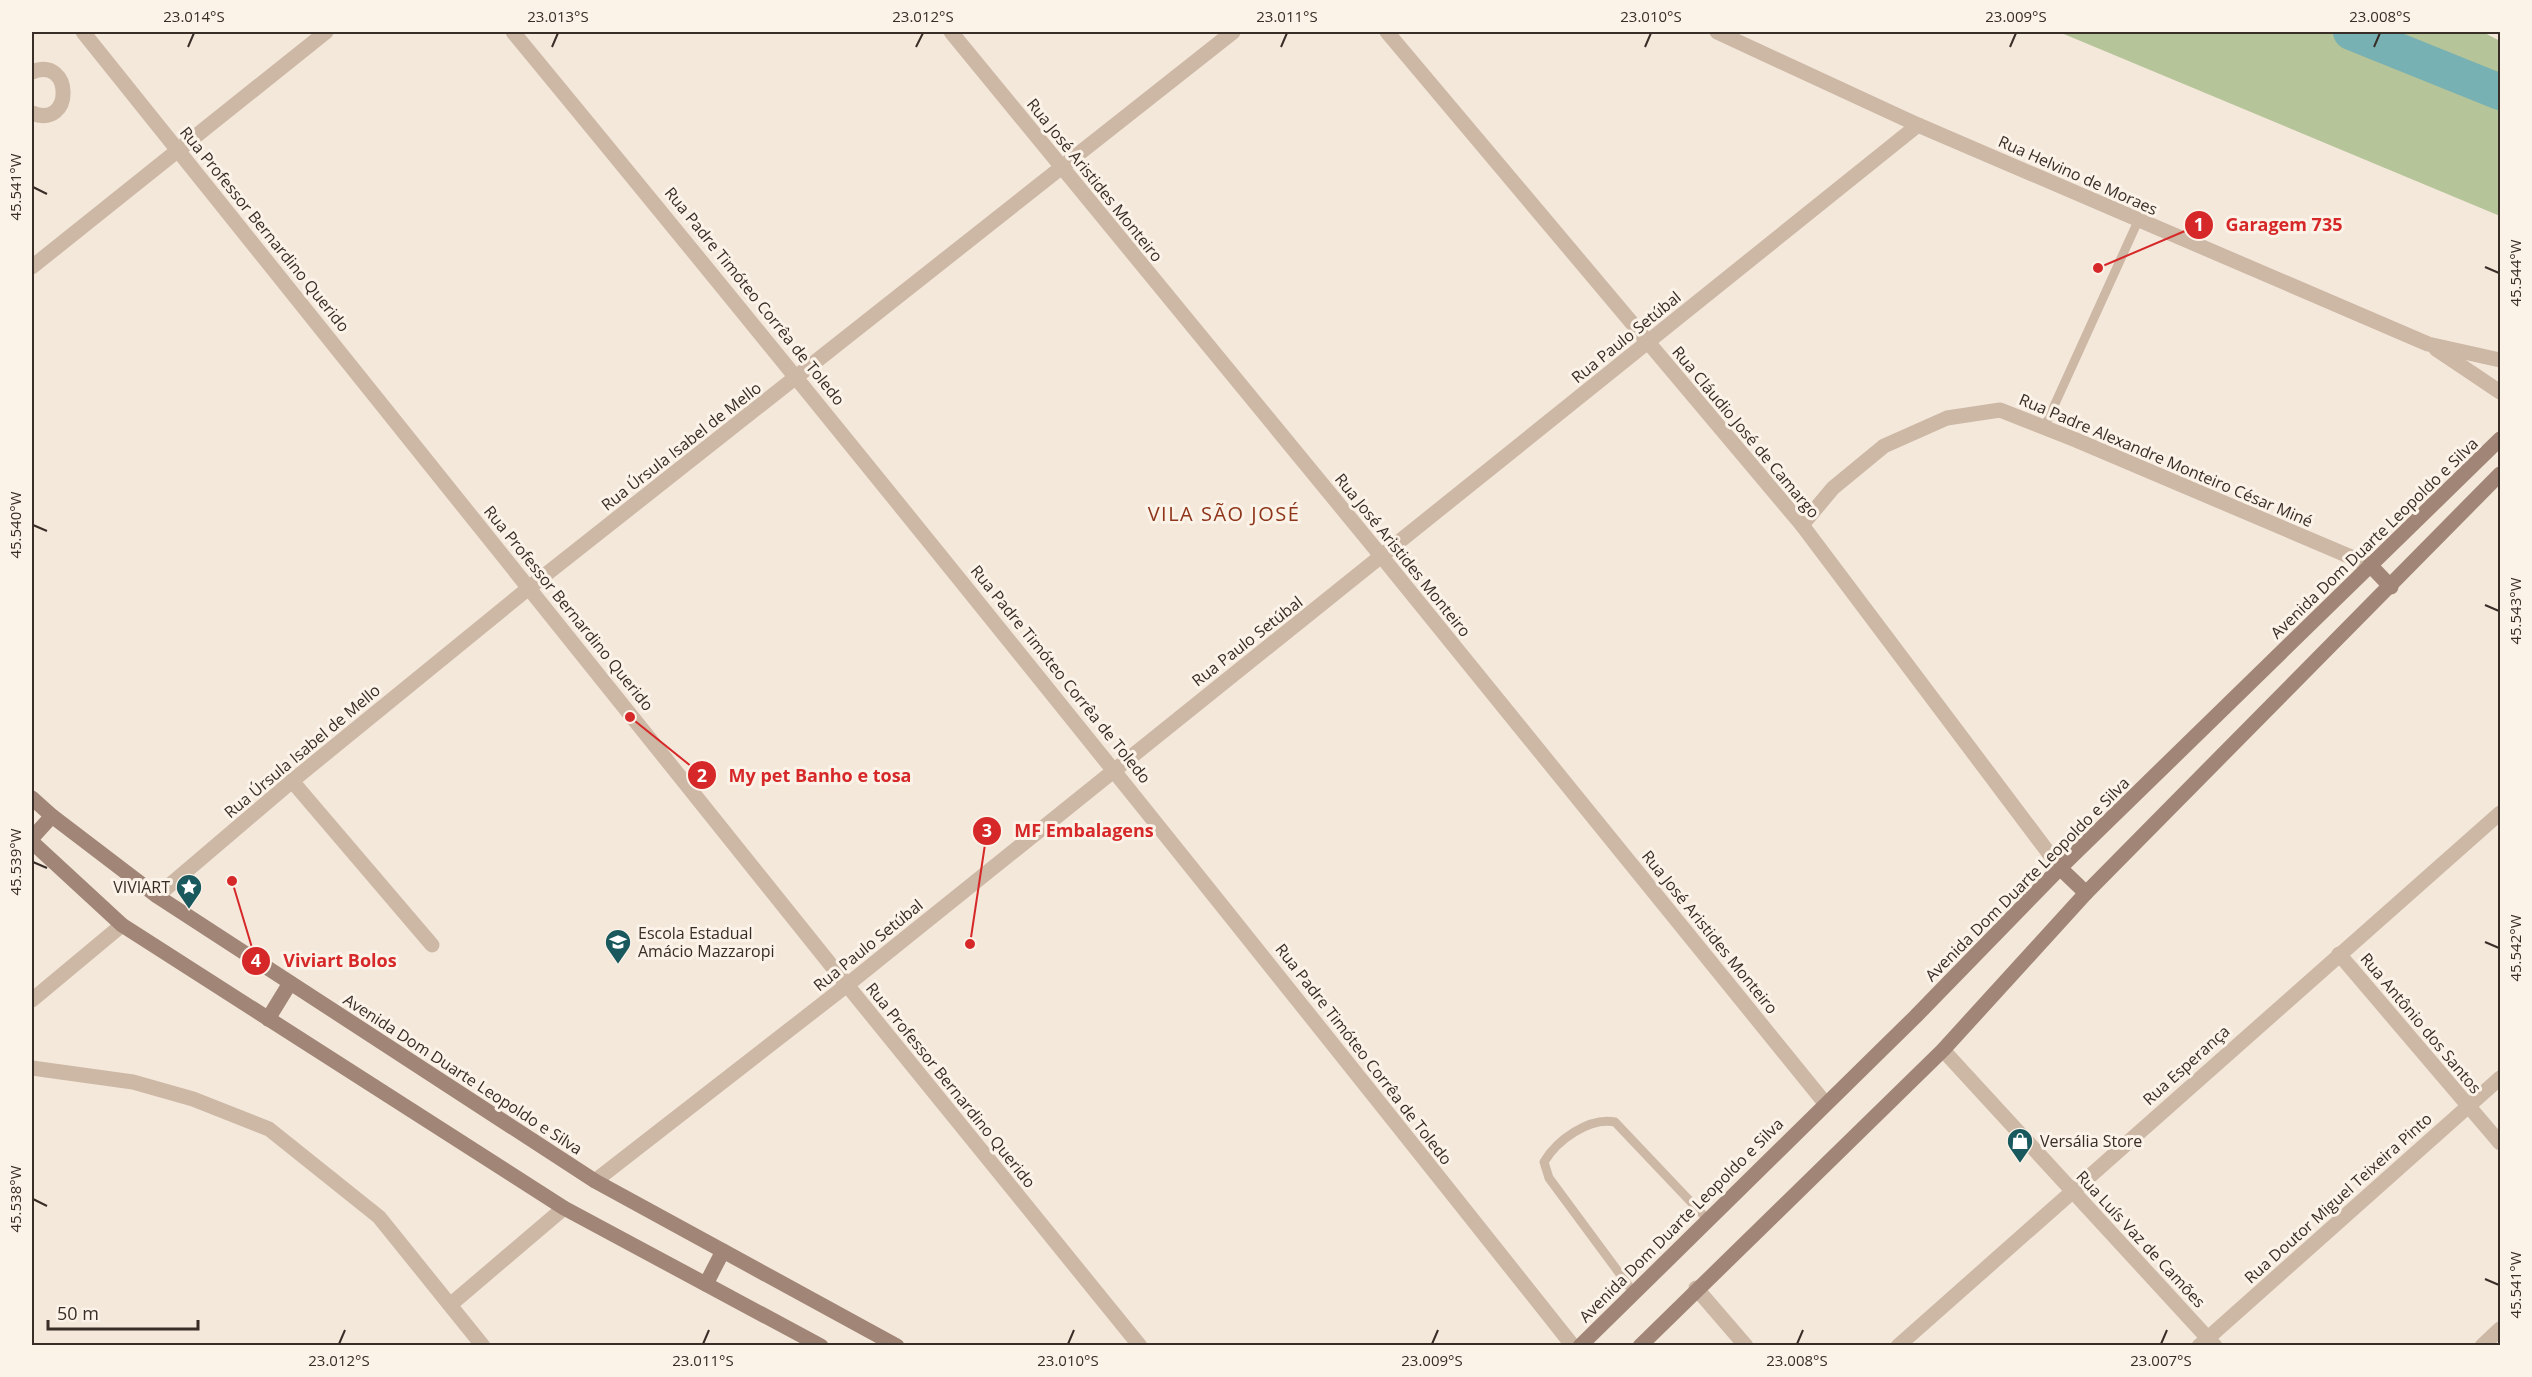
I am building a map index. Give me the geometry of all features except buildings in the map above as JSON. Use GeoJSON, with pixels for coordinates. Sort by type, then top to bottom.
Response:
{"type":"FeatureCollection","features":[{"type":"Feature","properties":{"kind":"main road","name":"Avenida Dom Duarte Leopoldo e Silva"},"geometry":{"type":"LineString","coordinates":[[1580,1346],[1915,1017],[2060,868],[2500,439]]}},
{"type":"Feature","properties":{"kind":"main road"},"geometry":{"type":"LineString","coordinates":[[1640,1346],[1696,1288],[1943,1050],[2086,893],[2391,587],[2500,474]]}},
{"type":"Feature","properties":{"kind":"main road"},"geometry":{"type":"LineString","coordinates":[[2370,565],[2391,587]]}},
{"type":"Feature","properties":{"kind":"main road","name":"Avenida Dom Duarte Leopoldo e Silva"},"geometry":{"type":"LineString","coordinates":[[32,798],[52,816],[157,896],[595,1181],[897,1346]]}},
{"type":"Feature","properties":{"kind":"main road"},"geometry":{"type":"LineString","coordinates":[[52,816],[32,840],[122,925],[564,1208],[822,1346]]}},
{"type":"Feature","properties":{"kind":"main road"},"geometry":{"type":"LineString","coordinates":[[2060,868],[2086,893]]}},
{"type":"Feature","properties":{"kind":"main road"},"geometry":{"type":"LineString","coordinates":[[268,1018],[290,983]]}},
{"type":"Feature","properties":{"kind":"main road"},"geometry":{"type":"LineString","coordinates":[[706,1284],[723,1251]]}},
{"type":"Feature","properties":{"kind":"street","name":"Rua Professor Bernardino Querido"},"geometry":{"type":"LineString","coordinates":[[83,32],[847,985],[1140,1346]]}},
{"type":"Feature","properties":{"kind":"street"},"geometry":{"type":"LineString","coordinates":[[32,267],[326,32]]}},
{"type":"Feature","properties":{"kind":"street","name":"Rua Padre Timóteo Corrêa de Toledo"},"geometry":{"type":"LineString","coordinates":[[513,32],[798,376],[1115,769],[1573,1346]]}},
{"type":"Feature","properties":{"kind":"street","name":"Rua José Aristides Monteiro"},"geometry":{"type":"LineString","coordinates":[[951,32],[1382,557],[1825,1103]]}},
{"type":"Feature","properties":{"kind":"street","name":"Rua Úrsula Isabel de Mello"},"geometry":{"type":"LineString","coordinates":[[157,896],[292,781],[530,587],[1233,32]]}},
{"type":"Feature","properties":{"kind":"street","name":"Rua Cláudio José de Camargo"},"geometry":{"type":"LineString","coordinates":[[1387,32],[1802,525],[2060,868]]}},
{"type":"Feature","properties":{"kind":"street","name":"Rua Helvino de Moraes"},"geometry":{"type":"LineString","coordinates":[[1717,32],[1918,125],[2428,344],[2500,360]]}},
{"type":"Feature","properties":{"kind":"street"},"geometry":{"type":"LineString","coordinates":[[32,72],[42,69],[50,71],[61,81],[64,88],[62,103],[57,109],[43,115],[32,113]]}},
{"type":"Feature","properties":{"kind":"street","name":"Rua Paulo Setúbal"},"geometry":{"type":"LineString","coordinates":[[595,1181],[847,985],[1918,125]]}},
{"type":"Feature","properties":{"kind":"street","name":"Rua Helvino de Moraes"},"geometry":{"type":"LineString","coordinates":[[2428,344],[2500,392]]}},
{"type":"Feature","properties":{"kind":"street","name":"Rua Padre Alexandre Monteiro César Miné"},"geometry":{"type":"LineString","coordinates":[[1802,525],[1833,488],[1884,446],[1947,418],[2000,410],[2370,565]]}},
{"type":"Feature","properties":{"kind":"street"},"geometry":{"type":"LineString","coordinates":[[292,781],[432,945]]}},
{"type":"Feature","properties":{"kind":"street","name":"Rua Esperança"},"geometry":{"type":"LineString","coordinates":[[1898,1346],[2500,813]]}},
{"type":"Feature","properties":{"kind":"street"},"geometry":{"type":"LineString","coordinates":[[32,1000],[122,925]]}},
{"type":"Feature","properties":{"kind":"street","name":"Rua Antônio dos Santos"},"geometry":{"type":"LineString","coordinates":[[2339,954],[2500,1143]]}},
{"type":"Feature","properties":{"kind":"street","name":"Rua Luís Vaz de Camões"},"geometry":{"type":"LineString","coordinates":[[1943,1050],[2208,1343]]}},
{"type":"Feature","properties":{"kind":"street"},"geometry":{"type":"LineString","coordinates":[[32,1068],[133,1082],[193,1099],[269,1129],[379,1217],[483,1346]]}},
{"type":"Feature","properties":{"kind":"street","name":"Rua Doutor Miguel Teixeira Pinto"},"geometry":{"type":"LineString","coordinates":[[2208,1343],[2500,1078]]}},
{"type":"Feature","properties":{"kind":"street"},"geometry":{"type":"LineString","coordinates":[[450,1305],[564,1208]]}},
{"type":"Feature","properties":{"kind":"street"},"geometry":{"type":"LineString","coordinates":[[1696,1288],[1746,1346]]}},
{"type":"Feature","properties":{"kind":"street"},"geometry":{"type":"LineString","coordinates":[[2482,1346],[2500,1329]]}},
{"type":"Feature","properties":{"kind":"lane"},"geometry":{"type":"LineString","coordinates":[[2044,428],[2138,221]]}},
{"type":"Feature","properties":{"kind":"lane"},"geometry":{"type":"LineString","coordinates":[[1634,1293],[1549,1178],[1544,1162],[1552,1149],[1593,1122],[1605,1120],[1615,1122],[1708,1220]]}},
{"type":"Feature","properties":{"kind":"green space"},"geometry":{"type":"Polygon","coordinates":[[[2059,32],[2483,32],[2500,41],[2500,216],[2059,32]]]}},
{"type":"Feature","properties":{"kind":"waterway"},"geometry":{"type":"LineString","coordinates":[[2351,32],[2500,92]]}},
{"type":"Feature","properties":{"kind":"place","name":"Garagem 735"},"geometry":{"type":"Point","coordinates":[2098,268]}},
{"type":"Feature","properties":{"kind":"place","name":"My pet Banho e tosa"},"geometry":{"type":"Point","coordinates":[630,717]}},
{"type":"Feature","properties":{"kind":"place","name":"Viviart Bolos"},"geometry":{"type":"Point","coordinates":[232,881]}},
{"type":"Feature","properties":{"kind":"place","name":"VIVIART"},"geometry":{"type":"Point","coordinates":[189,910]}},
{"type":"Feature","properties":{"kind":"place","name":"MF Embalagens"},"geometry":{"type":"Point","coordinates":[970,944]}},
{"type":"Feature","properties":{"kind":"place","name":"Escola Estadual Amácio Mazzaropi"},"geometry":{"type":"Point","coordinates":[618,965]}},
{"type":"Feature","properties":{"kind":"place","name":"Versália Store"},"geometry":{"type":"Point","coordinates":[2020,1164]}},
{"type":"Feature","properties":{"kind":"district","name":"VILA SÃO JOSÉ"},"geometry":{"type":"Point","coordinates":[1224,514]}}]}
